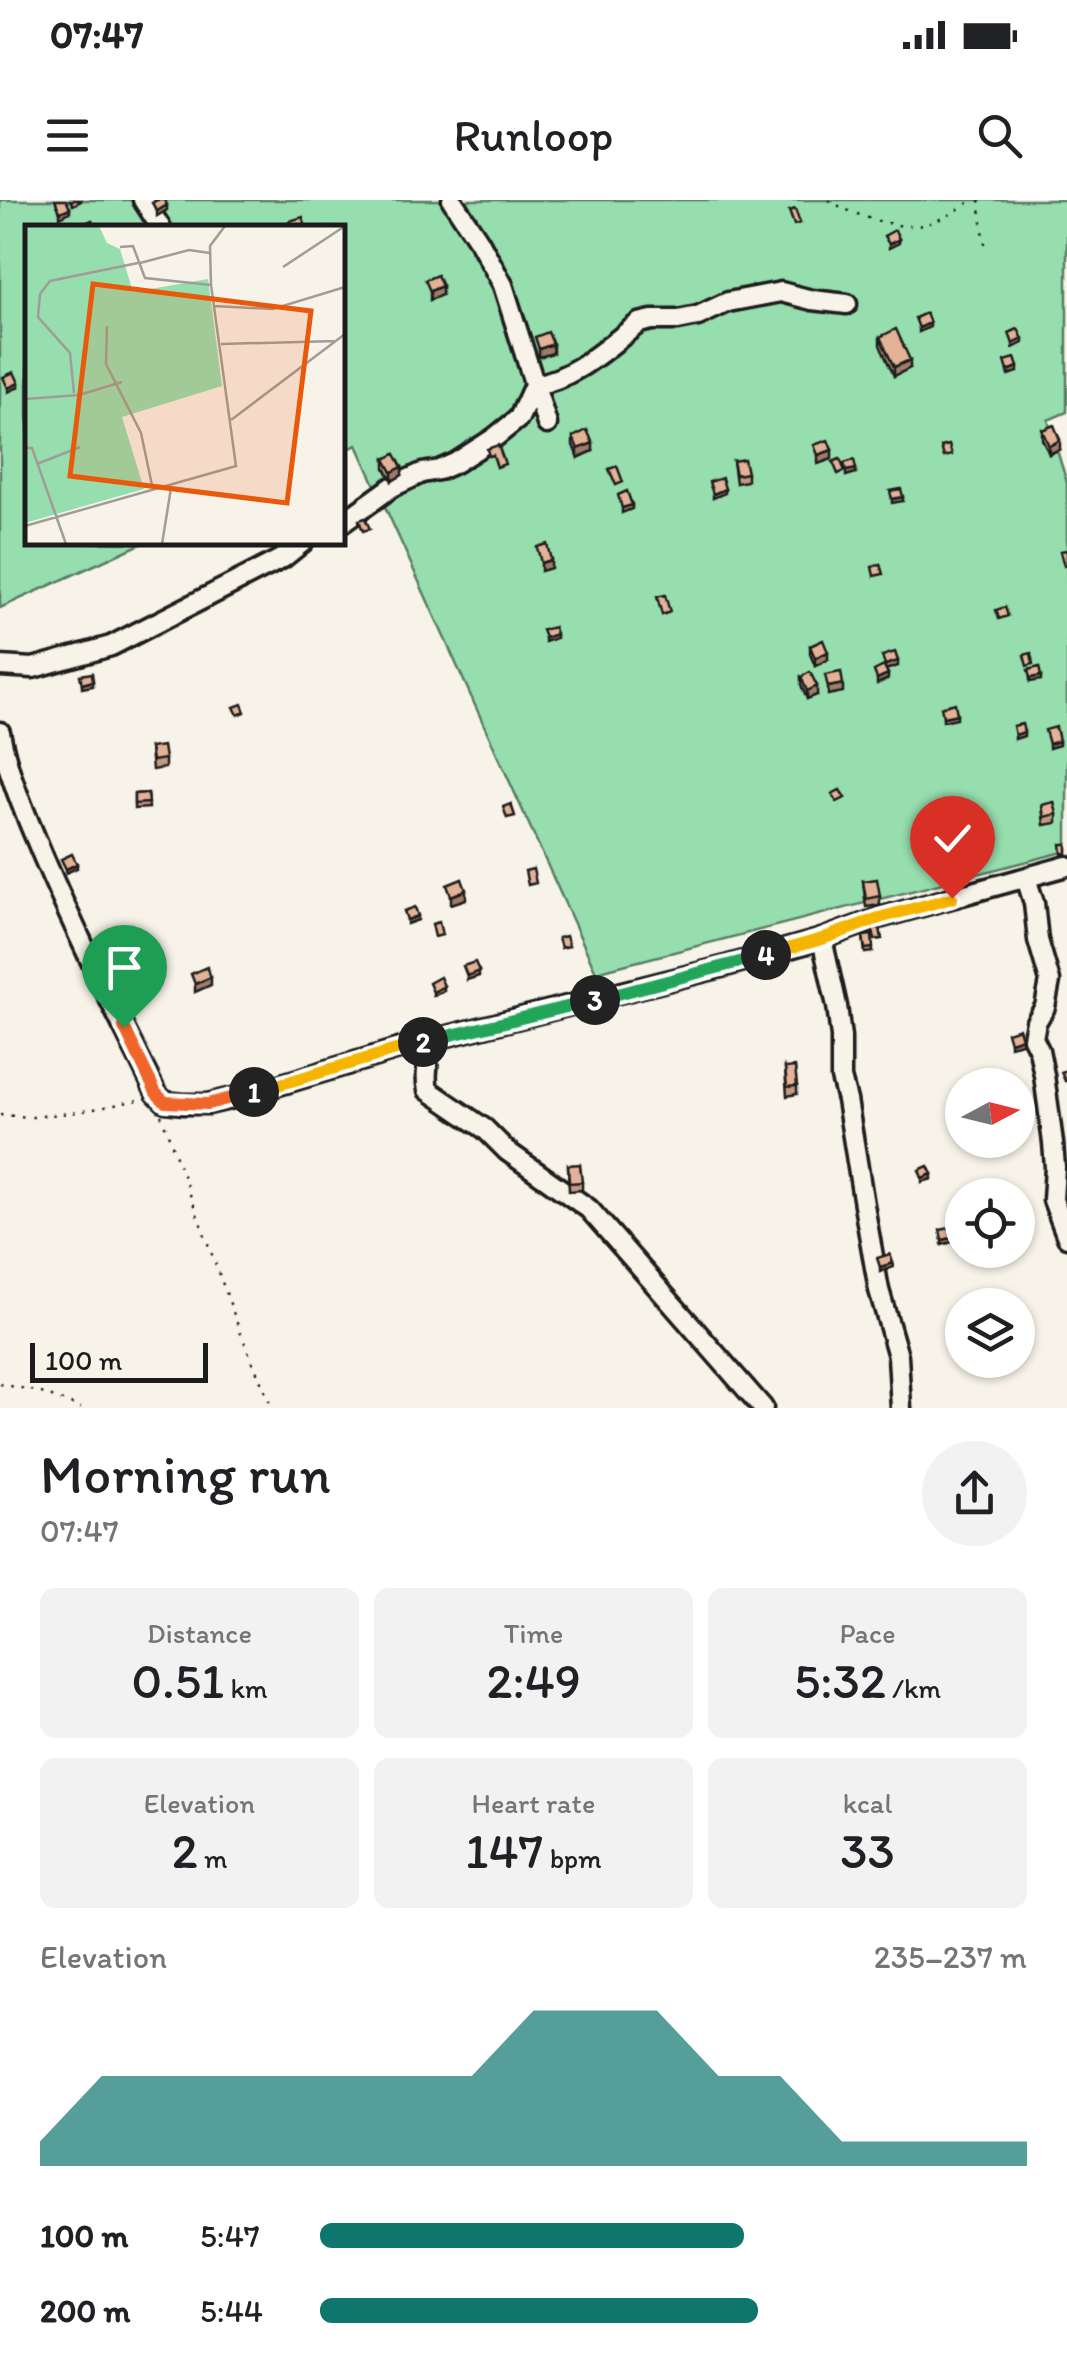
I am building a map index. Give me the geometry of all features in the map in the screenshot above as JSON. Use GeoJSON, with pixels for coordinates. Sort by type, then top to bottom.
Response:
{"type":"FeatureCollection","features":[{"type":"Feature","properties":{"kind":"street"},"geometry":{"type":"LineString","coordinates":[[143,200],[159,225]]}},
{"type":"Feature","properties":{"kind":"street"},"geometry":{"type":"LineString","coordinates":[[452,200],[503,285],[548,424]]}},
{"type":"Feature","properties":{"kind":"street"},"geometry":{"type":"LineString","coordinates":[[534,385],[555,382],[573,372],[639,323],[698,316],[728,302],[781,292],[848,304]]}},
{"type":"Feature","properties":{"kind":"street"},"geometry":{"type":"LineString","coordinates":[[345,521],[392,488],[455,463],[494,438],[519,418],[534,385]]}},
{"type":"Feature","properties":{"kind":"street"},"geometry":{"type":"LineString","coordinates":[[0,666],[33,668],[110,646],[284,558],[299,545]]}},
{"type":"Feature","properties":{"kind":"street"},"geometry":{"type":"LineString","coordinates":[[0,732],[3,762],[63,902],[156,1093],[165,1102],[208,1104],[225,1100],[412,1044],[722,967],[1067,866]]}},
{"type":"Feature","properties":{"kind":"street"},"geometry":{"type":"LineString","coordinates":[[1026,878],[1050,981],[1033,1038],[1044,1075],[1056,1167],[1053,1200],[1067,1237]]}},
{"type":"Feature","properties":{"kind":"street"},"geometry":{"type":"LineString","coordinates":[[822,939],[838,1006],[841,1078],[879,1290],[898,1356],[902,1408]]}},
{"type":"Feature","properties":{"kind":"street"},"geometry":{"type":"LineString","coordinates":[[412,1044],[428,1057],[428,1090],[589,1209],[763,1408]]}},
{"type":"Feature","properties":{"kind":"path"},"geometry":{"type":"LineString","coordinates":[[829,200],[839,207],[903,225],[922,225],[976,200],[986,252]]}},
{"type":"Feature","properties":{"kind":"path"},"geometry":{"type":"LineString","coordinates":[[0,1115],[32,1117],[154,1099]]}},
{"type":"Feature","properties":{"kind":"path"},"geometry":{"type":"LineString","coordinates":[[160,1112],[272,1408]]}},
{"type":"Feature","properties":{"kind":"path"},"geometry":{"type":"LineString","coordinates":[[0,1384],[36,1391],[81,1408]]}},
{"type":"Feature","properties":{"kind":"green space"},"geometry":{"type":"Polygon","coordinates":[[[0,200],[1067,200],[1067,412],[1048,420],[1067,483],[1067,851],[596,972],[357,445],[345,450],[345,225],[25,225],[25,545],[139,545],[0,608],[0,200]]]}},
{"type":"Feature","properties":{"kind":"building"},"geometry":{"type":"Polygon","coordinates":[[[55,200],[66,200],[70,208],[60,212],[55,200]]]}},
{"type":"Feature","properties":{"kind":"building"},"geometry":{"type":"Polygon","coordinates":[[[164,200],[167,205],[157,211],[152,203],[164,200]]]}},
{"type":"Feature","properties":{"kind":"building"},"geometry":{"type":"Polygon","coordinates":[[[795,209],[800,223],[794,225],[789,211],[795,209]]]}},
{"type":"Feature","properties":{"kind":"building"},"geometry":{"type":"Polygon","coordinates":[[[303,217],[305,225],[290,225],[289,221],[303,217]]]}},
{"type":"Feature","properties":{"kind":"building"},"geometry":{"type":"Polygon","coordinates":[[[895,230],[899,239],[889,244],[884,236],[895,230]]]}},
{"type":"Feature","properties":{"kind":"building"},"geometry":{"type":"Polygon","coordinates":[[[437,275],[442,286],[430,291],[425,280],[437,275]]]}},
{"type":"Feature","properties":{"kind":"building"},"geometry":{"type":"Polygon","coordinates":[[[926,313],[930,323],[919,328],[915,318],[926,313]]]}},
{"type":"Feature","properties":{"kind":"building"},"geometry":{"type":"Polygon","coordinates":[[[896,329],[910,360],[894,367],[880,337],[896,329]]]}},
{"type":"Feature","properties":{"kind":"building"},"geometry":{"type":"Polygon","coordinates":[[[1018,329],[1023,339],[1013,344],[1009,333],[1018,329]]]}},
{"type":"Feature","properties":{"kind":"building"},"geometry":{"type":"Polygon","coordinates":[[[548,332],[553,344],[539,349],[535,337],[548,332]]]}},
{"type":"Feature","properties":{"kind":"building"},"geometry":{"type":"Polygon","coordinates":[[[1015,358],[1018,367],[1008,371],[1005,361],[1015,358]]]}},
{"type":"Feature","properties":{"kind":"building"},"geometry":{"type":"Polygon","coordinates":[[[14,372],[19,383],[8,388],[3,377],[14,372]]]}},
{"type":"Feature","properties":{"kind":"building"},"geometry":{"type":"Polygon","coordinates":[[[1054,425],[1060,440],[1049,446],[1042,430],[1054,425]]]}},
{"type":"Feature","properties":{"kind":"building"},"geometry":{"type":"Polygon","coordinates":[[[587,430],[593,443],[578,449],[573,437],[587,430]]]}},
{"type":"Feature","properties":{"kind":"building"},"geometry":{"type":"Polygon","coordinates":[[[828,440],[832,450],[818,455],[814,445],[828,440]]]}},
{"type":"Feature","properties":{"kind":"building"},"geometry":{"type":"Polygon","coordinates":[[[498,445],[505,464],[497,467],[487,449],[498,445]]]}},
{"type":"Feature","properties":{"kind":"building"},"geometry":{"type":"Polygon","coordinates":[[[949,445],[952,455],[944,457],[941,447],[949,445]]]}},
{"type":"Feature","properties":{"kind":"building"},"geometry":{"type":"Polygon","coordinates":[[[395,454],[402,467],[392,472],[385,459],[395,454]]]}},
{"type":"Feature","properties":{"kind":"building"},"geometry":{"type":"Polygon","coordinates":[[[744,459],[747,473],[736,475],[733,461],[744,459]]]}},
{"type":"Feature","properties":{"kind":"building"},"geometry":{"type":"Polygon","coordinates":[[[840,459],[845,471],[838,474],[833,462],[840,459]]]}},
{"type":"Feature","properties":{"kind":"building"},"geometry":{"type":"Polygon","coordinates":[[[854,460],[856,469],[846,471],[844,463],[854,460]]]}},
{"type":"Feature","properties":{"kind":"building"},"geometry":{"type":"Polygon","coordinates":[[[617,466],[623,482],[616,485],[609,469],[617,466]]]}},
{"type":"Feature","properties":{"kind":"building"},"geometry":{"type":"Polygon","coordinates":[[[722,478],[725,489],[713,494],[709,482],[722,478]]]}},
{"type":"Feature","properties":{"kind":"building"},"geometry":{"type":"Polygon","coordinates":[[[901,489],[903,497],[892,499],[890,491],[901,489]]]}},
{"type":"Feature","properties":{"kind":"building"},"geometry":{"type":"Polygon","coordinates":[[[627,491],[632,505],[622,508],[618,495],[627,491]]]}},
{"type":"Feature","properties":{"kind":"building"},"geometry":{"type":"Polygon","coordinates":[[[365,518],[370,529],[363,531],[359,520],[365,518]]]}},
{"type":"Feature","properties":{"kind":"building"},"geometry":{"type":"Polygon","coordinates":[[[547,544],[551,560],[541,563],[537,547],[547,544]]]}},
{"type":"Feature","properties":{"kind":"building"},"geometry":{"type":"Polygon","coordinates":[[[1067,550],[1067,565],[1064,566],[1060,551],[1067,550]]]}},
{"type":"Feature","properties":{"kind":"building"},"geometry":{"type":"Polygon","coordinates":[[[880,564],[883,574],[874,576],[872,567],[880,564]]]}},
{"type":"Feature","properties":{"kind":"building"},"geometry":{"type":"Polygon","coordinates":[[[665,595],[670,612],[662,615],[657,597],[665,595]]]}},
{"type":"Feature","properties":{"kind":"building"},"geometry":{"type":"Polygon","coordinates":[[[1005,607],[1008,616],[999,619],[996,610],[1005,607]]]}},
{"type":"Feature","properties":{"kind":"building"},"geometry":{"type":"Polygon","coordinates":[[[554,627],[556,634],[545,638],[542,630],[554,627]]]}},
{"type":"Feature","properties":{"kind":"building"},"geometry":{"type":"Polygon","coordinates":[[[823,640],[828,652],[815,658],[810,646],[823,640]]]}},
{"type":"Feature","properties":{"kind":"building"},"geometry":{"type":"Polygon","coordinates":[[[895,652],[898,661],[885,665],[882,656],[895,652]]]}},
{"type":"Feature","properties":{"kind":"building"},"geometry":{"type":"Polygon","coordinates":[[[1031,653],[1033,664],[1027,666],[1024,655],[1031,653]]]}},
{"type":"Feature","properties":{"kind":"building"},"geometry":{"type":"Polygon","coordinates":[[[884,666],[888,674],[877,679],[874,671],[884,666]]]}},
{"type":"Feature","properties":{"kind":"building"},"geometry":{"type":"Polygon","coordinates":[[[1039,667],[1041,676],[1030,678],[1028,670],[1039,667]]]}},
{"type":"Feature","properties":{"kind":"building"},"geometry":{"type":"Polygon","coordinates":[[[810,672],[817,686],[807,691],[801,677],[810,672]]]}},
{"type":"Feature","properties":{"kind":"building"},"geometry":{"type":"Polygon","coordinates":[[[841,672],[843,684],[828,687],[825,675],[841,672]]]}},
{"type":"Feature","properties":{"kind":"building"},"geometry":{"type":"Polygon","coordinates":[[[92,673],[93,681],[82,684],[80,675],[92,673]]]}},
{"type":"Feature","properties":{"kind":"building"},"geometry":{"type":"Polygon","coordinates":[[[955,703],[957,714],[943,717],[941,707],[955,703]]]}},
{"type":"Feature","properties":{"kind":"building"},"geometry":{"type":"Polygon","coordinates":[[[242,704],[245,712],[238,715],[234,707],[242,704]]]}},
{"type":"Feature","properties":{"kind":"building"},"geometry":{"type":"Polygon","coordinates":[[[1022,724],[1024,732],[1015,735],[1013,726],[1022,724]]]}},
{"type":"Feature","properties":{"kind":"building"},"geometry":{"type":"Polygon","coordinates":[[[1056,727],[1059,741],[1049,744],[1045,730],[1056,727]]]}},
{"type":"Feature","properties":{"kind":"building"},"geometry":{"type":"Polygon","coordinates":[[[163,746],[165,759],[152,761],[150,748],[163,746]]]}},
{"type":"Feature","properties":{"kind":"building"},"geometry":{"type":"Polygon","coordinates":[[[840,790],[845,798],[837,802],[832,794],[840,790]]]}},
{"type":"Feature","properties":{"kind":"building"},"geometry":{"type":"Polygon","coordinates":[[[148,793],[149,803],[134,804],[134,794],[148,793]]]}},
{"type":"Feature","properties":{"kind":"building"},"geometry":{"type":"Polygon","coordinates":[[[1054,802],[1057,814],[1044,817],[1042,805],[1054,802]]]}},
{"type":"Feature","properties":{"kind":"building"},"geometry":{"type":"Polygon","coordinates":[[[511,804],[515,816],[507,818],[503,807],[511,804]]]}},
{"type":"Feature","properties":{"kind":"building"},"geometry":{"type":"Polygon","coordinates":[[[960,818],[963,838],[952,839],[949,819],[960,818]]]}},
{"type":"Feature","properties":{"kind":"building"},"geometry":{"type":"Polygon","coordinates":[[[72,854],[77,864],[66,869],[61,859],[72,854]]]}},
{"type":"Feature","properties":{"kind":"building"},"geometry":{"type":"Polygon","coordinates":[[[533,869],[536,883],[528,885],[525,871],[533,869]]]}},
{"type":"Feature","properties":{"kind":"building"},"geometry":{"type":"Polygon","coordinates":[[[462,879],[466,890],[451,896],[447,885],[462,879]]]}},
{"type":"Feature","properties":{"kind":"building"},"geometry":{"type":"Polygon","coordinates":[[[877,879],[880,896],[866,899],[863,881],[877,879]]]}},
{"type":"Feature","properties":{"kind":"building"},"geometry":{"type":"Polygon","coordinates":[[[415,907],[418,916],[407,920],[404,911],[415,907]]]}},
{"type":"Feature","properties":{"kind":"building"},"geometry":{"type":"Polygon","coordinates":[[[439,922],[442,935],[435,937],[432,924],[439,922]]]}},
{"type":"Feature","properties":{"kind":"building"},"geometry":{"type":"Polygon","coordinates":[[[880,928],[882,939],[875,940],[873,929],[880,928]]]}},
{"type":"Feature","properties":{"kind":"building"},"geometry":{"type":"Polygon","coordinates":[[[872,935],[873,948],[865,949],[863,936],[872,935]]]}},
{"type":"Feature","properties":{"kind":"building"},"geometry":{"type":"Polygon","coordinates":[[[566,936],[569,946],[561,948],[558,938],[566,936]]]}},
{"type":"Feature","properties":{"kind":"building"},"geometry":{"type":"Polygon","coordinates":[[[475,962],[479,971],[467,976],[463,966],[475,962]]]}},
{"type":"Feature","properties":{"kind":"building"},"geometry":{"type":"Polygon","coordinates":[[[207,967],[211,977],[195,984],[191,974],[207,967]]]}},
{"type":"Feature","properties":{"kind":"building"},"geometry":{"type":"Polygon","coordinates":[[[440,977],[444,986],[433,992],[429,983],[440,977]]]}},
{"type":"Feature","properties":{"kind":"building"},"geometry":{"type":"Polygon","coordinates":[[[1019,1028],[1022,1038],[1010,1042],[1007,1032],[1019,1028]]]}},
{"type":"Feature","properties":{"kind":"building"},"geometry":{"type":"Polygon","coordinates":[[[795,1067],[797,1086],[787,1087],[785,1068],[795,1067]]]}},
{"type":"Feature","properties":{"kind":"building"},"geometry":{"type":"Polygon","coordinates":[[[580,1164],[582,1182],[569,1183],[568,1165],[580,1164]]]}},
{"type":"Feature","properties":{"kind":"building"},"geometry":{"type":"Polygon","coordinates":[[[928,1166],[932,1174],[922,1178],[919,1170],[928,1166]]]}},
{"type":"Feature","properties":{"kind":"building"},"geometry":{"type":"Polygon","coordinates":[[[890,1254],[893,1263],[880,1267],[877,1258],[890,1254]]]}},
{"type":"Feature","properties":{"kind":"route"},"geometry":{"type":"LineString","coordinates":[[124,1027],[156,1093],[165,1102],[208,1104],[412,1044],[722,967],[952,898]]}}]}
